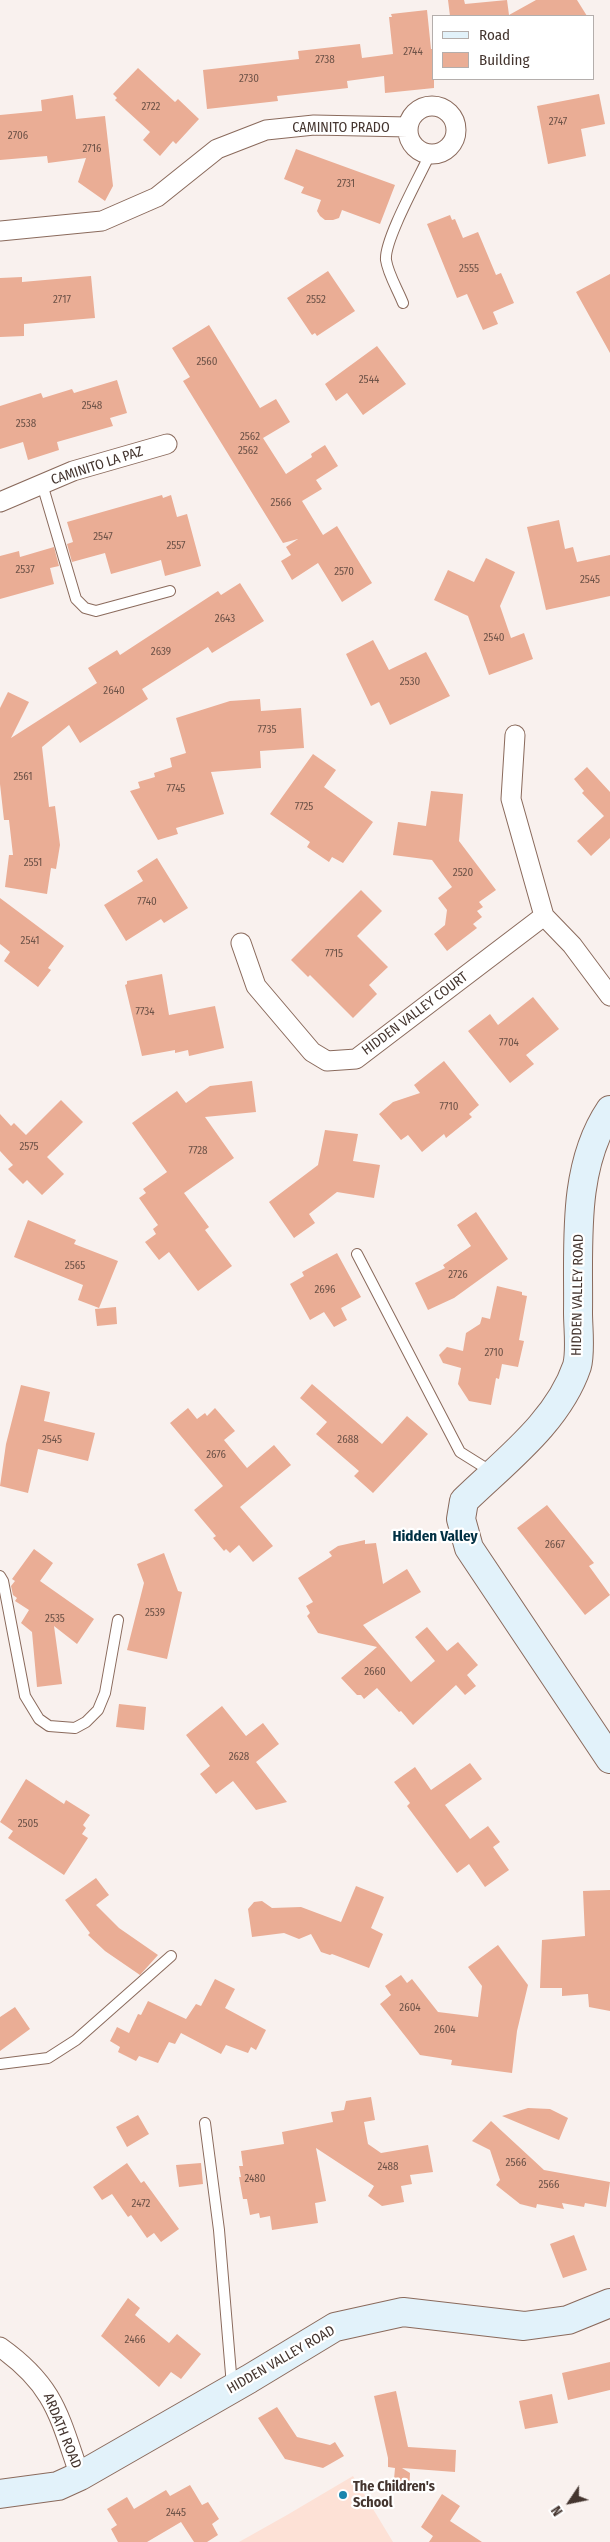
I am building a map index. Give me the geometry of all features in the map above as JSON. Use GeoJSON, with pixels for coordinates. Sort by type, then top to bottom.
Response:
{"type":"FeatureCollection","features":[{"type":"Feature","properties":{"kind":"street","name":"CAMINITO PRADO"},"geometry":{"type":"LineString","coordinates":[[434,106],[448,112],[455,125],[454,140],[444,150],[430,154],[416,148],[408,128],[414,114],[427,107],[434,106]]}},
{"type":"Feature","properties":{"kind":"street","name":"CAMINITO PRADO"},"geometry":{"type":"LineString","coordinates":[[0,231],[102,221],[157,197],[217,149],[266,130],[314,125],[408,128]]}},
{"type":"Feature","properties":{"kind":"street","name":"CAMINITO LA PAZ"},"geometry":{"type":"LineString","coordinates":[[0,502],[73,470],[167,444]]}},
{"type":"Feature","properties":{"kind":"street"},"geometry":{"type":"LineString","coordinates":[[515,735],[511,799],[544,916],[572,946],[610,996]]}},
{"type":"Feature","properties":{"kind":"street","name":"HIDDEN VALLEY COURT"},"geometry":{"type":"LineString","coordinates":[[241,943],[256,986],[312,1052],[327,1061],[335,1062],[356,1058],[544,916]]}},
{"type":"Feature","properties":{"kind":"street","name":"HIDDEN VALLEY ROAD"},"geometry":{"type":"LineString","coordinates":[[610,1110],[600,1125],[588,1162],[580,1201],[577,1364],[565,1392],[549,1418],[464,1501],[461,1519],[469,1548],[610,1759]]}},
{"type":"Feature","properties":{"kind":"street","name":"HIDDEN VALLEY ROAD"},"geometry":{"type":"LineString","coordinates":[[0,2494],[58,2486],[80,2476],[232,2389],[335,2327],[403,2312],[524,2326],[568,2320],[610,2302]]}},
{"type":"Feature","properties":{"kind":"street","name":"ARDATH ROAD"},"geometry":{"type":"LineString","coordinates":[[0,2347],[23,2363],[42,2384],[57,2409],[80,2476]]}},
{"type":"Feature","properties":{"kind":"lane"},"geometry":{"type":"LineString","coordinates":[[403,303],[386,259],[391,232],[403,212],[430,154]]}},
{"type":"Feature","properties":{"kind":"lane"},"geometry":{"type":"LineString","coordinates":[[42,484],[76,599],[86,608],[96,611],[170,591]]}},
{"type":"Feature","properties":{"kind":"lane"},"geometry":{"type":"LineString","coordinates":[[357,1254],[460,1452],[493,1473]]}},
{"type":"Feature","properties":{"kind":"lane"},"geometry":{"type":"LineString","coordinates":[[0,1576],[3,1581],[25,1696],[39,1719],[48,1726],[75,1728],[86,1722],[98,1710],[104,1693],[118,1620]]}},
{"type":"Feature","properties":{"kind":"lane"},"geometry":{"type":"LineString","coordinates":[[0,2064],[48,2058],[76,2040],[171,1956]]}},
{"type":"Feature","properties":{"kind":"lane"},"geometry":{"type":"LineString","coordinates":[[205,2123],[219,2230],[232,2389]]}},
{"type":"Feature","properties":{"kind":"shaded area","name":"The Children's School"},"geometry":{"type":"Polygon","coordinates":[[[353,2476],[393,2542],[239,2542],[287,2515],[353,2476]]]}},
{"type":"Feature","properties":{"kind":"building"},"geometry":{"type":"Polygon","coordinates":[[[448,0],[464,0],[465,4],[507,0],[509,15],[450,15],[448,0]]]}},
{"type":"Feature","properties":{"kind":"building"},"geometry":{"type":"Polygon","coordinates":[[[536,0],[577,0],[586,15],[509,15],[536,0]]]}},
{"type":"Feature","properties":{"kind":"building"},"geometry":{"type":"Polygon","coordinates":[[[427,10],[434,88],[385,93],[384,76],[347,81],[348,88],[277,96],[278,101],[207,109],[203,70],[299,59],[298,51],[360,44],[362,58],[393,54],[389,17],[392,17],[391,14],[427,10]]]}},
{"type":"Feature","properties":{"kind":"building"},"geometry":{"type":"Polygon","coordinates":[[[138,68],[175,102],[178,99],[199,119],[176,144],[173,141],[160,156],[143,140],[150,132],[115,100],[117,98],[113,94],[138,68]]]}},
{"type":"Feature","properties":{"kind":"building"},"geometry":{"type":"Polygon","coordinates":[[[599,94],[605,124],[581,129],[586,156],[548,164],[537,106],[599,94]]]}},
{"type":"Feature","properties":{"kind":"building"},"geometry":{"type":"Polygon","coordinates":[[[73,95],[76,119],[105,116],[113,186],[105,201],[78,182],[86,158],[48,163],[47,156],[0,160],[0,115],[42,111],[41,100],[73,95]]]}},
{"type":"Feature","properties":{"kind":"building"},"geometry":{"type":"Polygon","coordinates":[[[296,149],[395,185],[380,224],[342,210],[339,218],[333,220],[325,220],[320,216],[317,211],[321,200],[301,193],[304,187],[284,179],[296,149]]]}},
{"type":"Feature","properties":{"kind":"building"},"geometry":{"type":"Polygon","coordinates":[[[450,215],[452,220],[455,219],[463,238],[478,232],[496,275],[501,273],[514,303],[493,312],[498,324],[483,330],[467,294],[457,298],[427,224],[450,215]]]}},
{"type":"Feature","properties":{"kind":"building"},"geometry":{"type":"Polygon","coordinates":[[[328,271],[355,311],[317,336],[315,333],[312,335],[287,298],[328,271]]]}},
{"type":"Feature","properties":{"kind":"building"},"geometry":{"type":"Polygon","coordinates":[[[610,274],[610,353],[576,292],[610,274]]]}},
{"type":"Feature","properties":{"kind":"building"},"geometry":{"type":"Polygon","coordinates":[[[91,276],[95,318],[24,324],[24,336],[0,337],[0,278],[22,277],[22,282],[91,276]]]}},
{"type":"Feature","properties":{"kind":"building"},"geometry":{"type":"Polygon","coordinates":[[[209,325],[260,408],[276,399],[290,422],[263,438],[286,474],[312,457],[311,454],[325,445],[338,466],[316,480],[322,489],[302,501],[323,535],[337,526],[372,583],[342,602],[318,563],[292,580],[281,561],[291,555],[286,547],[298,539],[283,543],[183,381],[190,377],[172,348],[209,325]]]}},
{"type":"Feature","properties":{"kind":"building"},"geometry":{"type":"Polygon","coordinates":[[[377,346],[406,384],[363,415],[347,393],[336,401],[325,384],[377,346]]]}},
{"type":"Feature","properties":{"kind":"building"},"geometry":{"type":"Polygon","coordinates":[[[117,380],[127,413],[110,418],[113,426],[57,442],[59,450],[28,460],[23,442],[0,449],[0,406],[41,393],[43,398],[72,389],[74,393],[117,380]]]}},
{"type":"Feature","properties":{"kind":"building"},"geometry":{"type":"Polygon","coordinates":[[[162,495],[163,498],[171,495],[177,517],[187,514],[201,566],[165,576],[161,560],[111,574],[105,553],[72,562],[67,544],[73,542],[67,522],[162,495]]]}},
{"type":"Feature","properties":{"kind":"building"},"geometry":{"type":"Polygon","coordinates":[[[559,520],[565,549],[573,547],[577,562],[610,555],[610,596],[546,610],[527,527],[559,520]]]}},
{"type":"Feature","properties":{"kind":"building"},"geometry":{"type":"Polygon","coordinates":[[[54,547],[59,566],[50,568],[54,584],[0,599],[0,556],[19,551],[20,557],[54,547]]]}},
{"type":"Feature","properties":{"kind":"building"},"geometry":{"type":"Polygon","coordinates":[[[486,558],[515,572],[500,606],[511,638],[524,633],[533,659],[489,675],[468,616],[434,600],[448,570],[474,582],[486,558]]]}},
{"type":"Feature","properties":{"kind":"building"},"geometry":{"type":"Polygon","coordinates":[[[240,583],[264,621],[212,653],[208,647],[142,689],[148,699],[80,743],[69,725],[42,747],[49,807],[55,806],[60,845],[56,869],[51,868],[47,894],[5,887],[9,855],[13,855],[9,820],[4,820],[0,784],[0,708],[8,692],[29,702],[11,738],[97,683],[88,668],[117,650],[120,655],[218,591],[221,595],[240,583]]]}},
{"type":"Feature","properties":{"kind":"building"},"geometry":{"type":"Polygon","coordinates":[[[373,640],[389,670],[426,652],[450,696],[390,725],[379,702],[371,706],[346,654],[373,640]]]}},
{"type":"Feature","properties":{"kind":"building"},"geometry":{"type":"Polygon","coordinates":[[[260,699],[261,711],[301,708],[304,748],[260,751],[261,768],[211,772],[224,814],[176,828],[178,834],[158,840],[130,791],[140,788],[138,782],[155,777],[154,773],[172,767],[170,758],[186,753],[176,718],[230,701],[260,699]]]}},
{"type":"Feature","properties":{"kind":"building"},"geometry":{"type":"Polygon","coordinates":[[[313,754],[336,770],[324,787],[373,822],[343,863],[332,857],[329,862],[307,847],[310,842],[270,814],[313,754]]]}},
{"type":"Feature","properties":{"kind":"building"},"geometry":{"type":"Polygon","coordinates":[[[587,767],[610,792],[610,838],[591,856],[577,841],[604,816],[582,793],[584,791],[574,779],[587,767]]]}},
{"type":"Feature","properties":{"kind":"building"},"geometry":{"type":"Polygon","coordinates":[[[431,791],[463,794],[459,841],[496,890],[479,902],[483,907],[477,911],[482,917],[473,924],[477,928],[447,951],[434,934],[445,925],[447,910],[438,898],[452,887],[432,860],[393,855],[398,822],[426,826],[431,791]]]}},
{"type":"Feature","properties":{"kind":"building"},"geometry":{"type":"Polygon","coordinates":[[[157,858],[188,908],[164,923],[161,919],[126,941],[104,905],[143,881],[137,871],[157,858]]]}},
{"type":"Feature","properties":{"kind":"building"},"geometry":{"type":"Polygon","coordinates":[[[361,890],[382,911],[357,936],[388,967],[369,985],[377,994],[353,1018],[310,975],[308,977],[291,960],[361,890]]]}},
{"type":"Feature","properties":{"kind":"building"},"geometry":{"type":"Polygon","coordinates":[[[0,898],[64,946],[48,968],[51,970],[38,987],[4,961],[10,952],[0,944],[0,898]]]}},
{"type":"Feature","properties":{"kind":"building"},"geometry":{"type":"Polygon","coordinates":[[[162,974],[169,1015],[215,1006],[224,1048],[189,1056],[188,1050],[175,1053],[175,1050],[142,1056],[125,985],[127,981],[162,974]]]}},
{"type":"Feature","properties":{"kind":"building"},"geometry":{"type":"Polygon","coordinates":[[[533,997],[559,1029],[526,1055],[534,1064],[510,1083],[468,1031],[490,1014],[498,1025],[533,997]]]}},
{"type":"Feature","properties":{"kind":"building"},"geometry":{"type":"Polygon","coordinates":[[[444,1061],[479,1105],[469,1114],[472,1117],[446,1138],[444,1134],[422,1152],[408,1135],[401,1140],[379,1114],[393,1102],[420,1093],[414,1085],[444,1061]]]}},
{"type":"Feature","properties":{"kind":"building"},"geometry":{"type":"Polygon","coordinates":[[[252,1081],[256,1112],[205,1117],[234,1158],[184,1193],[209,1227],[205,1230],[232,1266],[198,1291],[169,1252],[159,1260],[145,1242],[156,1234],[153,1229],[158,1225],[139,1198],[146,1193],[143,1189],[167,1172],[132,1123],[177,1091],[186,1103],[210,1086],[252,1081]]]}},
{"type":"Feature","properties":{"kind":"building"},"geometry":{"type":"Polygon","coordinates":[[[61,1100],[83,1122],[47,1157],[64,1174],[42,1195],[27,1180],[23,1184],[8,1169],[13,1165],[0,1151],[0,1114],[11,1126],[14,1123],[26,1135],[61,1100]]]}},
{"type":"Feature","properties":{"kind":"building"},"geometry":{"type":"Polygon","coordinates":[[[325,1130],[358,1134],[353,1161],[380,1165],[374,1198],[337,1192],[309,1214],[315,1223],[294,1238],[269,1202],[318,1165],[325,1130]]]}},
{"type":"Feature","properties":{"kind":"building"},"geometry":{"type":"Polygon","coordinates":[[[476,1212],[508,1259],[454,1298],[428,1310],[415,1283],[445,1268],[443,1265],[471,1246],[457,1225],[476,1212]]]}},
{"type":"Feature","properties":{"kind":"building"},"geometry":{"type":"Polygon","coordinates":[[[28,1220],[76,1240],[74,1244],[118,1261],[99,1308],[78,1300],[83,1285],[14,1257],[28,1220]]]}},
{"type":"Feature","properties":{"kind":"building"},"geometry":{"type":"Polygon","coordinates":[[[337,1253],[361,1297],[341,1308],[347,1320],[334,1327],[324,1312],[310,1320],[290,1284],[304,1276],[302,1272],[337,1253]]]}},
{"type":"Feature","properties":{"kind":"building"},"geometry":{"type":"Polygon","coordinates":[[[497,1286],[522,1292],[522,1295],[527,1296],[519,1340],[524,1341],[518,1367],[502,1364],[499,1379],[496,1378],[491,1405],[469,1401],[458,1384],[461,1368],[443,1363],[439,1355],[447,1347],[463,1351],[466,1333],[480,1324],[482,1317],[490,1319],[497,1286]]]}},
{"type":"Feature","properties":{"kind":"building"},"geometry":{"type":"Polygon","coordinates":[[[116,1307],[117,1324],[97,1326],[95,1309],[116,1307]]]}},
{"type":"Feature","properties":{"kind":"building"},"geometry":{"type":"Polygon","coordinates":[[[312,1384],[382,1444],[407,1416],[428,1434],[373,1493],[354,1476],[359,1471],[316,1434],[327,1422],[300,1398],[312,1384]]]}},
{"type":"Feature","properties":{"kind":"building"},"geometry":{"type":"Polygon","coordinates":[[[21,1385],[50,1392],[44,1421],[95,1433],[88,1461],[38,1449],[28,1493],[0,1486],[6,1444],[21,1385]]]}},
{"type":"Feature","properties":{"kind":"building"},"geometry":{"type":"Polygon","coordinates":[[[188,1408],[197,1419],[205,1413],[207,1416],[215,1408],[235,1431],[224,1440],[247,1468],[274,1445],[291,1465],[240,1507],[273,1546],[253,1562],[239,1545],[230,1553],[226,1549],[224,1551],[213,1538],[216,1536],[194,1510],[223,1486],[170,1423],[188,1408]]]}},
{"type":"Feature","properties":{"kind":"building"},"geometry":{"type":"Polygon","coordinates":[[[547,1505],[594,1563],[589,1566],[610,1595],[585,1615],[517,1528],[547,1505]]]}},
{"type":"Feature","properties":{"kind":"building"},"geometry":{"type":"Polygon","coordinates":[[[365,1540],[365,1544],[376,1543],[383,1584],[407,1569],[421,1592],[363,1625],[411,1682],[435,1661],[415,1637],[427,1627],[447,1651],[458,1642],[478,1665],[467,1675],[476,1686],[465,1695],[456,1685],[413,1725],[377,1688],[364,1699],[361,1695],[357,1695],[341,1678],[377,1647],[318,1633],[307,1616],[310,1613],[306,1606],[313,1602],[298,1578],[332,1556],[329,1552],[338,1546],[365,1540]]]}},
{"type":"Feature","properties":{"kind":"building"},"geometry":{"type":"Polygon","coordinates":[[[34,1549],[53,1563],[40,1581],[94,1619],[77,1644],[54,1626],[62,1684],[37,1687],[32,1632],[21,1623],[29,1610],[15,1601],[17,1598],[13,1595],[11,1586],[15,1581],[12,1579],[34,1549]]]}},
{"type":"Feature","properties":{"kind":"building"},"geometry":{"type":"Polygon","coordinates":[[[164,1553],[178,1591],[182,1592],[167,1659],[127,1650],[144,1583],[137,1564],[164,1553]]]}},
{"type":"Feature","properties":{"kind":"building"},"geometry":{"type":"Polygon","coordinates":[[[119,1704],[146,1707],[144,1730],[116,1727],[119,1704]]]}},
{"type":"Feature","properties":{"kind":"building"},"geometry":{"type":"Polygon","coordinates":[[[222,1706],[246,1736],[263,1723],[279,1744],[256,1762],[287,1802],[256,1810],[233,1781],[216,1794],[200,1774],[210,1766],[186,1735],[222,1706]]]}},
{"type":"Feature","properties":{"kind":"building"},"geometry":{"type":"Polygon","coordinates":[[[470,1763],[482,1779],[445,1805],[470,1839],[488,1826],[500,1842],[493,1847],[509,1870],[485,1887],[469,1864],[457,1873],[407,1806],[410,1803],[394,1782],[415,1767],[431,1790],[470,1763]]]}},
{"type":"Feature","properties":{"kind":"building"},"geometry":{"type":"Polygon","coordinates":[[[26,1779],[64,1804],[66,1800],[90,1815],[83,1825],[86,1828],[82,1834],[88,1838],[64,1875],[8,1838],[13,1831],[0,1822],[26,1779]]]}},
{"type":"Feature","properties":{"kind":"building"},"geometry":{"type":"Polygon","coordinates":[[[96,1878],[109,1895],[96,1905],[119,1928],[158,1955],[140,1975],[105,1951],[88,1935],[90,1933],[65,1900],[96,1878]]]}},
{"type":"Feature","properties":{"kind":"building"},"geometry":{"type":"Polygon","coordinates":[[[356,1886],[384,1897],[371,1928],[383,1934],[369,1968],[332,1954],[321,1952],[311,1934],[299,1939],[284,1933],[252,1937],[248,1909],[254,1902],[262,1901],[272,1908],[301,1907],[341,1922],[356,1886]]]}},
{"type":"Feature","properties":{"kind":"building"},"geometry":{"type":"Polygon","coordinates":[[[610,1890],[610,2011],[589,2007],[588,1994],[562,1996],[562,1988],[540,1988],[542,1940],[585,1936],[583,1891],[610,1890]]]}},
{"type":"Feature","properties":{"kind":"building"},"geometry":{"type":"Polygon","coordinates":[[[498,1945],[528,1985],[517,2031],[512,2073],[451,2065],[452,2060],[420,2055],[380,2004],[391,1995],[385,1986],[401,1975],[407,1983],[412,1979],[438,2012],[478,2017],[482,1986],[468,1967],[498,1945]]]}},
{"type":"Feature","properties":{"kind":"building"},"geometry":{"type":"Polygon","coordinates":[[[215,1979],[235,1989],[225,2008],[266,2030],[256,2050],[251,2047],[248,2053],[226,2045],[221,2054],[181,2033],[175,2044],[169,2042],[158,2063],[139,2056],[136,2061],[118,2052],[120,2047],[110,2041],[117,2027],[129,2033],[138,2014],[141,2015],[148,2001],[186,2019],[196,2004],[201,2006],[215,1979]]]}},
{"type":"Feature","properties":{"kind":"building"},"geometry":{"type":"Polygon","coordinates":[[[15,2007],[30,2029],[0,2051],[0,2017],[15,2007]]]}},
{"type":"Feature","properties":{"kind":"building"},"geometry":{"type":"Polygon","coordinates":[[[371,2097],[375,2120],[364,2122],[368,2144],[381,2153],[428,2145],[433,2172],[410,2175],[412,2184],[401,2186],[404,2202],[382,2206],[368,2196],[374,2186],[316,2148],[326,2201],[315,2203],[318,2223],[272,2230],[270,2216],[260,2218],[259,2213],[250,2215],[247,2199],[243,2199],[239,2177],[241,2177],[239,2166],[243,2166],[241,2151],[284,2144],[282,2132],[333,2122],[331,2112],[344,2110],[346,2101],[371,2097]]]}},
{"type":"Feature","properties":{"kind":"building"},"geometry":{"type":"Polygon","coordinates":[[[528,2108],[550,2109],[568,2118],[559,2140],[502,2116],[528,2108]]]}},
{"type":"Feature","properties":{"kind":"building"},"geometry":{"type":"Polygon","coordinates":[[[138,2115],[149,2134],[127,2147],[116,2127],[138,2115]]]}},
{"type":"Feature","properties":{"kind":"building"},"geometry":{"type":"Polygon","coordinates":[[[491,2121],[544,2170],[610,2182],[606,2207],[585,2203],[584,2207],[562,2203],[564,2209],[537,2204],[536,2208],[520,2204],[496,2185],[500,2180],[490,2150],[472,2141],[491,2121]]]}},
{"type":"Feature","properties":{"kind":"building"},"geometry":{"type":"Polygon","coordinates":[[[127,2163],[141,2183],[144,2181],[179,2229],[161,2242],[154,2233],[147,2238],[131,2215],[128,2217],[112,2194],[102,2200],[93,2187],[127,2163]]]}},
{"type":"Feature","properties":{"kind":"building"},"geometry":{"type":"Polygon","coordinates":[[[201,2163],[203,2184],[179,2187],[176,2165],[201,2163]]]}},
{"type":"Feature","properties":{"kind":"building"},"geometry":{"type":"Polygon","coordinates":[[[574,2235],[587,2270],[563,2278],[550,2244],[574,2235]]]}},
{"type":"Feature","properties":{"kind":"building"},"geometry":{"type":"Polygon","coordinates":[[[128,2298],[140,2308],[135,2315],[169,2343],[177,2334],[201,2354],[181,2379],[171,2372],[159,2387],[101,2336],[128,2298]]]}},
{"type":"Feature","properties":{"kind":"building"},"geometry":{"type":"Polygon","coordinates":[[[610,2362],[610,2390],[568,2400],[562,2373],[610,2362]]]}},
{"type":"Feature","properties":{"kind":"building"},"geometry":{"type":"Polygon","coordinates":[[[396,2391],[408,2447],[456,2450],[455,2472],[402,2468],[410,2473],[409,2493],[393,2491],[395,2468],[388,2467],[388,2458],[374,2396],[396,2391]]]}},
{"type":"Feature","properties":{"kind":"building"},"geometry":{"type":"Polygon","coordinates":[[[552,2394],[558,2423],[525,2429],[519,2401],[552,2394]]]}},
{"type":"Feature","properties":{"kind":"building"},"geometry":{"type":"Polygon","coordinates":[[[277,2407],[297,2437],[330,2445],[335,2442],[344,2456],[323,2468],[285,2459],[258,2418],[277,2407]]]}},
{"type":"Feature","properties":{"kind":"building"},"geometry":{"type":"Polygon","coordinates":[[[190,2485],[202,2505],[208,2502],[219,2519],[212,2524],[218,2535],[207,2542],[194,2542],[181,2522],[147,2542],[118,2542],[111,2529],[117,2525],[107,2509],[127,2497],[134,2509],[166,2490],[170,2496],[190,2485]]]}},
{"type":"Feature","properties":{"kind":"building"},"geometry":{"type":"Polygon","coordinates":[[[442,2494],[460,2506],[450,2521],[482,2542],[429,2542],[433,2536],[421,2527],[442,2494]]]}},
{"type":"Feature","properties":{"kind":"place","name":"The Children's School"},"geometry":{"type":"Point","coordinates":[343,2495]}},
{"type":"Feature","properties":{"kind":"district","name":"Hidden Valley"},"geometry":{"type":"Point","coordinates":[435,1537]}}]}
